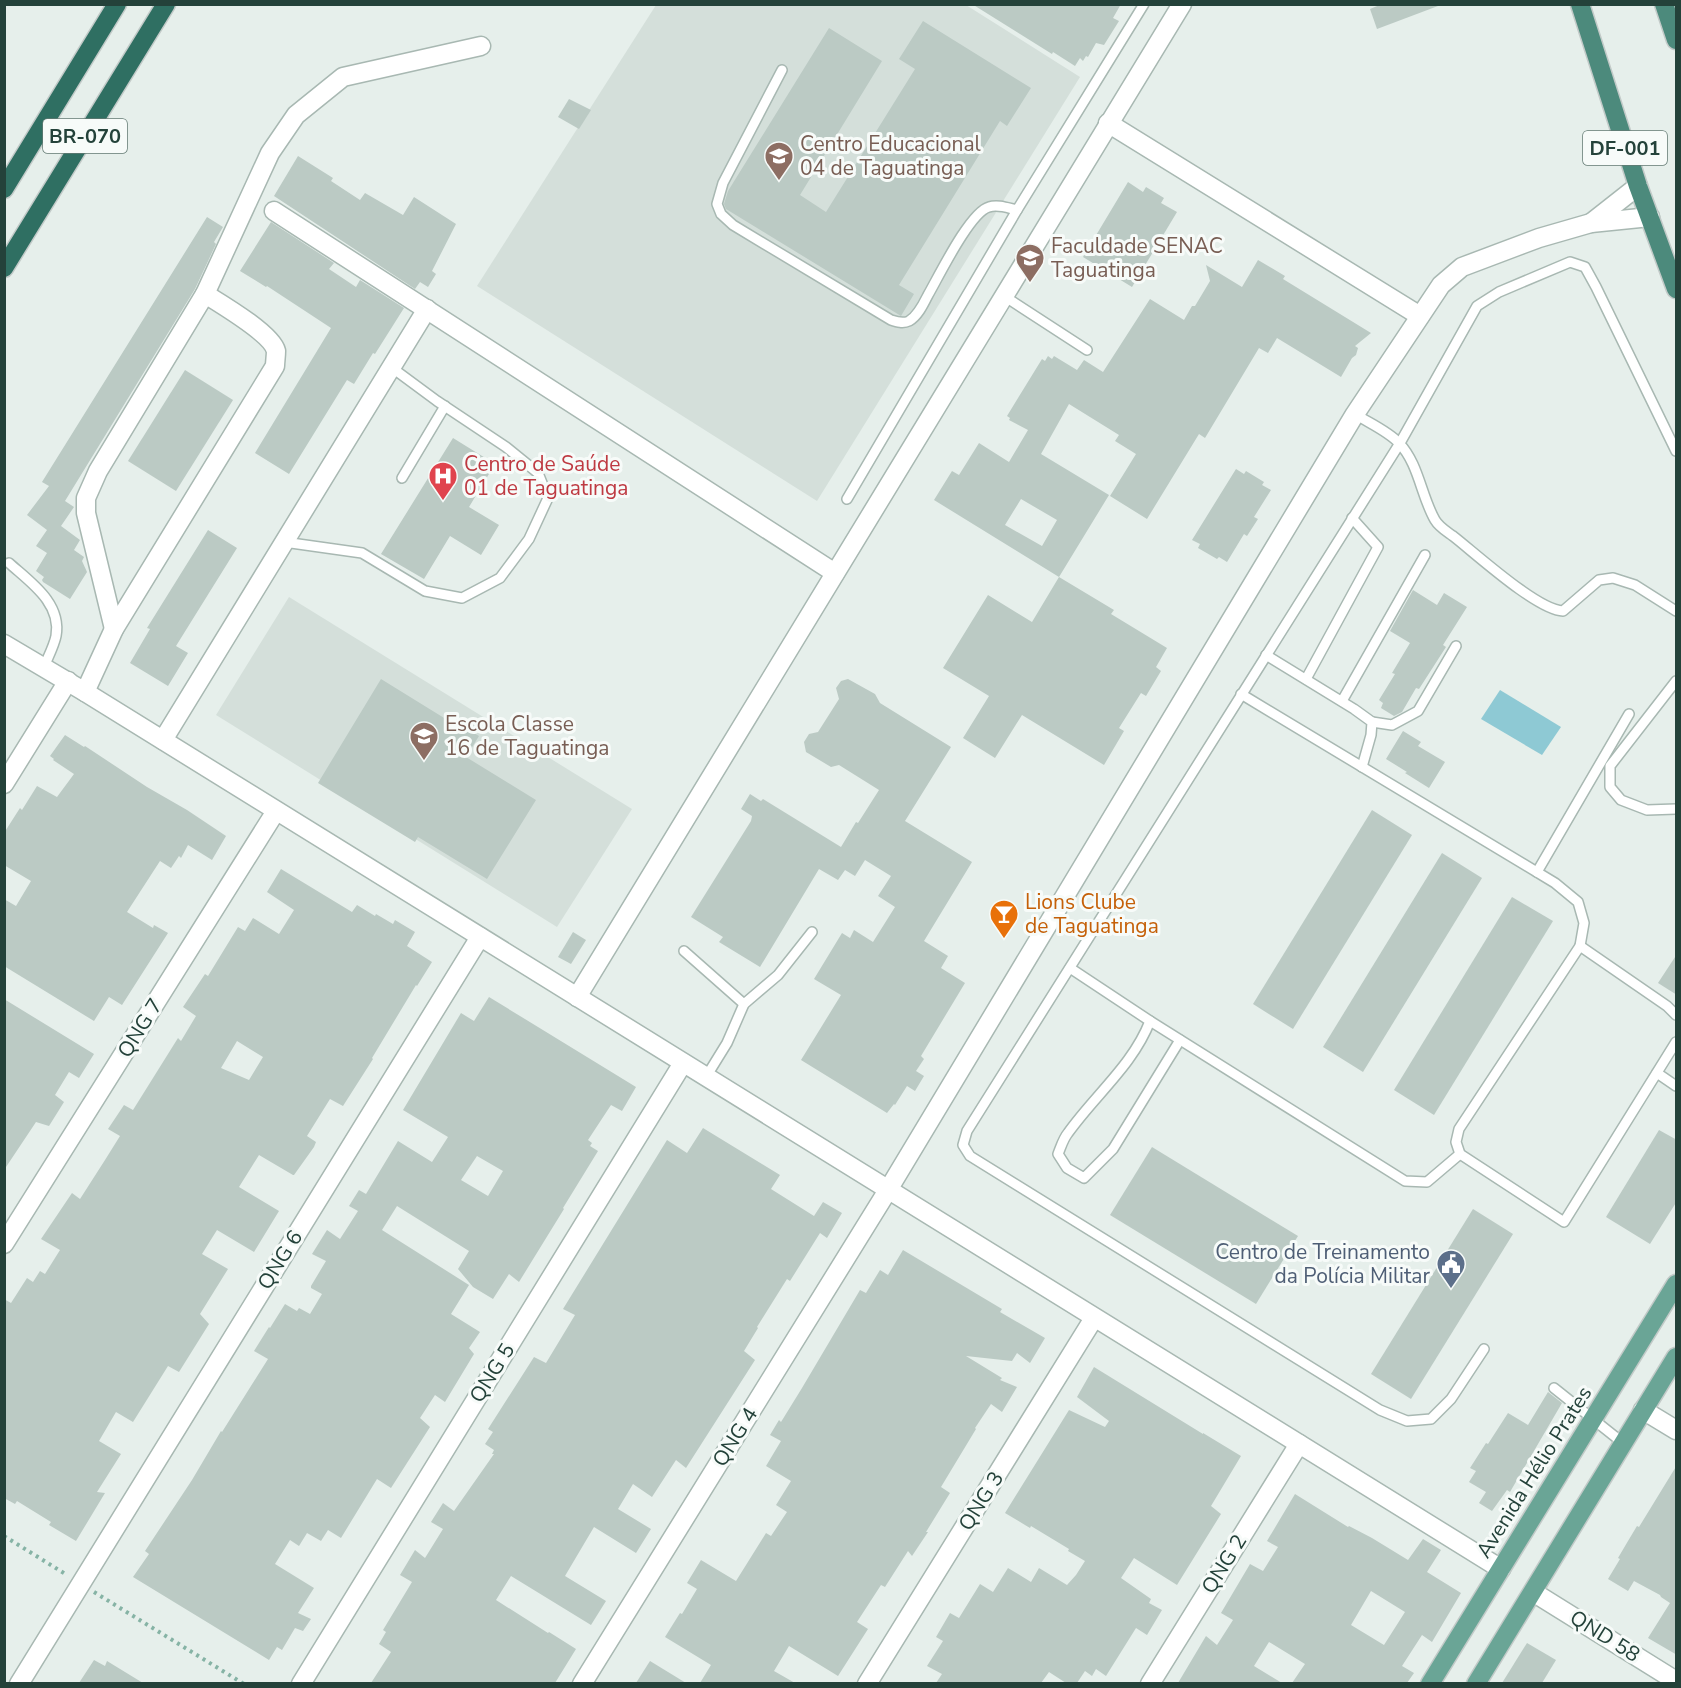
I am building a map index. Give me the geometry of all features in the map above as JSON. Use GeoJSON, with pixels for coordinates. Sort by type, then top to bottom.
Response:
{"type":"FeatureCollection","features":[{"type":"Feature","properties":{"kind":"highway","name":"BR-070"},"geometry":{"type":"LineString","coordinates":[[4,189],[117,4]]}},
{"type":"Feature","properties":{"kind":"highway","name":"BR-070"},"geometry":{"type":"LineString","coordinates":[[4,268],[166,4]]}},
{"type":"Feature","properties":{"kind":"highway","name":"DF-001"},"geometry":{"type":"LineString","coordinates":[[1580,4],[1638,186],[1677,289]]}},
{"type":"Feature","properties":{"kind":"highway"},"geometry":{"type":"LineString","coordinates":[[1664,4],[1677,40]]}},
{"type":"Feature","properties":{"kind":"main road","name":"Avenida Hélio Prates"},"geometry":{"type":"LineString","coordinates":[[1430,1683],[1677,1284]]}},
{"type":"Feature","properties":{"kind":"main road"},"geometry":{"type":"LineString","coordinates":[[1476,1683],[1677,1357]]}},
{"type":"Feature","properties":{"kind":"street"},"geometry":{"type":"LineString","coordinates":[[577,997],[1182,4]]}},
{"type":"Feature","properties":{"kind":"street"},"geometry":{"type":"LineString","coordinates":[[114,630],[86,513],[86,498],[98,471],[205,294],[270,153],[296,115],[343,77],[481,46]]}},
{"type":"Feature","properties":{"kind":"street"},"geometry":{"type":"LineString","coordinates":[[1108,123],[1420,316]]}},
{"type":"Feature","properties":{"kind":"street"},"geometry":{"type":"LineString","coordinates":[[1591,224],[1638,186]]}},
{"type":"Feature","properties":{"kind":"street"},"geometry":{"type":"LineString","coordinates":[[274,211],[835,573]]}},
{"type":"Feature","properties":{"kind":"street"},"geometry":{"type":"LineString","coordinates":[[1591,224],[1650,218]]}},
{"type":"Feature","properties":{"kind":"street","name":"QNG 4"},"geometry":{"type":"LineString","coordinates":[[582,1683],[888,1190],[1355,414],[1441,285],[1462,267],[1539,238],[1591,224]]}},
{"type":"Feature","properties":{"kind":"street"},"geometry":{"type":"LineString","coordinates":[[85,692],[114,630],[275,366],[276,351],[269,339],[205,294]]}},
{"type":"Feature","properties":{"kind":"street"},"geometry":{"type":"LineString","coordinates":[[163,740],[427,309]]}},
{"type":"Feature","properties":{"kind":"street"},"geometry":{"type":"LineString","coordinates":[[4,644],[68,681],[1501,1569]]}},
{"type":"Feature","properties":{"kind":"street"},"geometry":{"type":"LineString","coordinates":[[4,784],[68,681]]}},
{"type":"Feature","properties":{"kind":"street","name":"QNG 7"},"geometry":{"type":"LineString","coordinates":[[4,1244],[276,811]]}},
{"type":"Feature","properties":{"kind":"street","name":"QNG 6"},"geometry":{"type":"LineString","coordinates":[[19,1683],[480,937]]}},
{"type":"Feature","properties":{"kind":"street","name":"QNG 5"},"geometry":{"type":"LineString","coordinates":[[301,1683],[683,1063]]}},
{"type":"Feature","properties":{"kind":"street","name":"QNG 3"},"geometry":{"type":"LineString","coordinates":[[867,1683],[1094,1318]]}},
{"type":"Feature","properties":{"kind":"street"},"geometry":{"type":"LineString","coordinates":[[1643,1410],[1677,1430]]}},
{"type":"Feature","properties":{"kind":"street","name":"QNG 2"},"geometry":{"type":"LineString","coordinates":[[1150,1683],[1299,1444]]}},
{"type":"Feature","properties":{"kind":"street","name":"QND 58"},"geometry":{"type":"LineString","coordinates":[[1533,1592],[1677,1681]]}},
{"type":"Feature","properties":{"kind":"lane"},"geometry":{"type":"LineString","coordinates":[[847,499],[1017,210],[1144,4]]}},
{"type":"Feature","properties":{"kind":"lane"},"geometry":{"type":"LineString","coordinates":[[782,70],[723,183],[717,204],[721,214],[733,225],[891,320],[902,323],[910,320],[921,308],[955,246],[979,212],[998,206],[1017,210]]}},
{"type":"Feature","properties":{"kind":"lane"},"geometry":{"type":"LineString","coordinates":[[1484,1349],[1450,1399],[1431,1419],[1407,1421],[1380,1410],[970,1156],[963,1146],[967,1131],[1400,443],[1477,306],[1499,292],[1570,262],[1585,267],[1677,451]]}},
{"type":"Feature","properties":{"kind":"lane"},"geometry":{"type":"LineString","coordinates":[[1004,296],[1088,350]]}},
{"type":"Feature","properties":{"kind":"lane"},"geometry":{"type":"LineString","coordinates":[[284,542],[362,553],[425,591],[462,598],[500,578],[529,539],[548,498],[538,472],[506,447],[391,368]]}},
{"type":"Feature","properties":{"kind":"lane"},"geometry":{"type":"LineString","coordinates":[[402,478],[445,406]]}},
{"type":"Feature","properties":{"kind":"lane"},"geometry":{"type":"LineString","coordinates":[[1355,414],[1400,443],[1414,468],[1435,520],[1442,529],[1522,591],[1555,610],[1563,611],[1599,580],[1613,578],[1635,585],[1677,611]]}},
{"type":"Feature","properties":{"kind":"lane"},"geometry":{"type":"LineString","coordinates":[[1306,679],[1378,547],[1353,518]]}},
{"type":"Feature","properties":{"kind":"lane"},"geometry":{"type":"LineString","coordinates":[[1342,701],[1425,555]]}},
{"type":"Feature","properties":{"kind":"lane"},"geometry":{"type":"LineString","coordinates":[[9,563],[43,593],[51,606],[56,635],[44,667]]}},
{"type":"Feature","properties":{"kind":"lane"},"geometry":{"type":"LineString","coordinates":[[1266,655],[1342,701],[1372,723],[1392,725],[1418,711],[1456,646]]}},
{"type":"Feature","properties":{"kind":"lane"},"geometry":{"type":"LineString","coordinates":[[1677,681],[1610,766],[1610,787],[1621,800],[1647,810],[1677,809]]}},
{"type":"Feature","properties":{"kind":"lane"},"geometry":{"type":"LineString","coordinates":[[1241,694],[1555,883],[1578,903],[1584,923],[1580,946],[1459,1129],[1456,1142],[1460,1154],[1564,1222],[1676,1043]]}},
{"type":"Feature","properties":{"kind":"lane"},"geometry":{"type":"LineString","coordinates":[[1537,872],[1629,714]]}},
{"type":"Feature","properties":{"kind":"lane"},"geometry":{"type":"LineString","coordinates":[[1362,767],[1372,723]]}},
{"type":"Feature","properties":{"kind":"lane"},"geometry":{"type":"LineString","coordinates":[[705,1077],[727,1043],[744,1004],[778,975],[812,932]]}},
{"type":"Feature","properties":{"kind":"lane"},"geometry":{"type":"LineString","coordinates":[[1580,946],[1667,1006],[1677,1016]]}},
{"type":"Feature","properties":{"kind":"lane"},"geometry":{"type":"LineString","coordinates":[[684,951],[744,1004]]}},
{"type":"Feature","properties":{"kind":"lane"},"geometry":{"type":"LineString","coordinates":[[1070,968],[1405,1181],[1428,1182],[1460,1154]]}},
{"type":"Feature","properties":{"kind":"lane"},"geometry":{"type":"LineString","coordinates":[[1150,1020],[1123,1068],[1066,1134],[1058,1154],[1067,1168],[1084,1178],[1113,1149],[1180,1040]]}},
{"type":"Feature","properties":{"kind":"lane"},"geometry":{"type":"LineString","coordinates":[[1657,1073],[1677,1086]]}},
{"type":"Feature","properties":{"kind":"lane"},"geometry":{"type":"LineString","coordinates":[[1554,1388],[1623,1443]]}},
{"type":"Feature","properties":{"kind":"path"},"geometry":{"type":"LineString","coordinates":[[4,1536],[244,1683]]}},
{"type":"Feature","properties":{"kind":"shaded area","name":"Centro Educacional 04 de Taguatinga"},"geometry":{"type":"Polygon","coordinates":[[[656,5],[966,5],[1080,77],[817,501],[477,286],[656,5]]]}},
{"type":"Feature","properties":{"kind":"shaded area","name":"Escola Classe 16 de Taguatinga"},"geometry":{"type":"Polygon","coordinates":[[[289,597],[632,809],[557,927],[216,715],[289,597]]]}},
{"type":"Feature","properties":{"kind":"water"},"geometry":{"type":"Polygon","coordinates":[[[1500,690],[1561,727],[1542,755],[1481,719],[1500,690]]]}},
{"type":"Feature","properties":{"kind":"building"},"geometry":{"type":"Polygon","coordinates":[[[972,4],[1121,4],[1113,18],[1119,21],[1104,45],[1096,43],[1088,57],[1086,56],[1083,61],[1080,58],[1075,66],[972,4]]]}},
{"type":"Feature","properties":{"kind":"building"},"geometry":{"type":"Polygon","coordinates":[[[1382,4],[1438,4],[1438,6],[1377,29],[1370,9],[1382,4]]]}},
{"type":"Feature","properties":{"kind":"building"},"geometry":{"type":"Polygon","coordinates":[[[923,21],[1031,88],[1007,126],[1000,121],[899,285],[914,294],[901,316],[726,209],[724,204],[728,191],[829,28],[882,61],[800,195],[826,212],[915,69],[899,59],[923,21]]]}},
{"type":"Feature","properties":{"kind":"building"},"geometry":{"type":"Polygon","coordinates":[[[569,99],[591,110],[579,129],[558,117],[569,99]]]}},
{"type":"Feature","properties":{"kind":"building"},"geometry":{"type":"Polygon","coordinates":[[[298,156],[333,178],[331,181],[360,200],[365,193],[403,215],[414,197],[456,224],[432,271],[436,274],[428,287],[420,282],[415,289],[274,196],[298,156]]]}},
{"type":"Feature","properties":{"kind":"building"},"geometry":{"type":"Polygon","coordinates":[[[1128,182],[1143,192],[1146,187],[1164,198],[1161,203],[1177,212],[1132,287],[1083,257],[1128,182]]]}},
{"type":"Feature","properties":{"kind":"building"},"geometry":{"type":"Polygon","coordinates":[[[207,217],[223,227],[214,242],[216,244],[195,289],[65,501],[74,507],[61,526],[80,540],[74,550],[84,557],[82,561],[87,572],[70,599],[43,582],[44,577],[36,571],[47,553],[36,546],[47,530],[27,515],[49,486],[42,482],[207,217]]]}},
{"type":"Feature","properties":{"kind":"building"},"geometry":{"type":"Polygon","coordinates":[[[271,222],[334,263],[329,269],[356,287],[360,280],[404,308],[354,384],[347,380],[289,474],[255,453],[331,328],[240,271],[271,222]]]}},
{"type":"Feature","properties":{"kind":"building"},"geometry":{"type":"Polygon","coordinates":[[[1258,260],[1285,276],[1283,279],[1371,333],[1355,346],[1358,348],[1356,355],[1341,377],[1277,338],[1268,353],[1259,348],[1205,438],[1199,434],[1147,519],[1110,496],[1136,454],[1115,441],[1119,435],[1069,404],[1041,454],[1109,495],[1059,577],[934,500],[952,471],[959,475],[979,443],[1009,462],[1028,430],[1009,420],[1007,416],[1042,359],[1045,361],[1048,356],[1052,359],[1054,356],[1077,370],[1084,360],[1103,372],[1150,299],[1184,320],[1210,281],[1206,265],[1242,287],[1258,260]],[[1021,499],[1005,525],[1042,546],[1057,520],[1021,499]]]}},
{"type":"Feature","properties":{"kind":"building"},"geometry":{"type":"Polygon","coordinates":[[[185,370],[233,400],[176,491],[128,461],[185,370]]]}},
{"type":"Feature","properties":{"kind":"building"},"geometry":{"type":"Polygon","coordinates":[[[453,438],[495,464],[469,507],[499,525],[481,555],[450,536],[424,579],[381,554],[453,438]]]}},
{"type":"Feature","properties":{"kind":"building"},"geometry":{"type":"Polygon","coordinates":[[[1236,469],[1244,474],[1246,471],[1264,482],[1262,485],[1271,490],[1254,517],[1258,519],[1247,536],[1244,534],[1227,562],[1198,548],[1200,544],[1192,540],[1236,469]]]}},
{"type":"Feature","properties":{"kind":"building"},"geometry":{"type":"Polygon","coordinates":[[[208,530],[237,548],[176,646],[188,653],[168,686],[130,663],[150,629],[147,628],[208,530]]]}},
{"type":"Feature","properties":{"kind":"building"},"geometry":{"type":"Polygon","coordinates":[[[1059,577],[1114,610],[1111,614],[1167,648],[1156,667],[1161,671],[1146,696],[1141,693],[1119,728],[1124,731],[1104,765],[1022,715],[995,758],[963,738],[989,696],[943,668],[988,595],[1032,622],[1059,577]]]}},
{"type":"Feature","properties":{"kind":"building"},"geometry":{"type":"Polygon","coordinates":[[[1413,590],[1437,605],[1444,593],[1467,607],[1443,645],[1446,647],[1419,689],[1416,688],[1402,712],[1394,716],[1381,708],[1383,703],[1379,700],[1410,643],[1390,631],[1413,590]]]}},
{"type":"Feature","properties":{"kind":"building"},"geometry":{"type":"Polygon","coordinates":[[[381,679],[449,721],[450,719],[479,736],[466,757],[536,800],[487,879],[418,837],[415,842],[318,783],[381,679]]]}},
{"type":"Feature","properties":{"kind":"building"},"geometry":{"type":"Polygon","coordinates":[[[848,679],[875,694],[880,703],[951,747],[905,821],[972,862],[924,941],[948,956],[941,968],[965,983],[921,1056],[924,1059],[916,1071],[924,1076],[915,1091],[907,1086],[887,1113],[801,1060],[841,995],[814,979],[842,933],[850,938],[854,930],[873,942],[895,907],[878,896],[891,876],[865,860],[855,876],[845,870],[838,880],[819,869],[760,967],[719,942],[723,937],[691,917],[751,821],[752,816],[741,809],[750,794],[761,801],[763,799],[841,847],[856,822],[858,823],[879,790],[839,765],[831,767],[806,752],[804,742],[809,734],[818,732],[839,699],[836,688],[841,681],[848,679]]]}},
{"type":"Feature","properties":{"kind":"building"},"geometry":{"type":"Polygon","coordinates":[[[1403,731],[1421,742],[1418,746],[1445,762],[1429,788],[1386,759],[1403,731]]]}},
{"type":"Feature","properties":{"kind":"building"},"geometry":{"type":"Polygon","coordinates":[[[65,735],[226,836],[212,860],[188,845],[181,858],[179,856],[171,868],[160,861],[127,912],[153,928],[154,925],[168,933],[122,1005],[109,997],[94,1021],[4,966],[4,899],[16,906],[31,881],[4,865],[4,833],[37,786],[57,797],[74,774],[50,756],[65,735]]]}},
{"type":"Feature","properties":{"kind":"building"},"geometry":{"type":"Polygon","coordinates":[[[1372,810],[1412,835],[1293,1029],[1253,1004],[1372,810]]]}},
{"type":"Feature","properties":{"kind":"building"},"geometry":{"type":"Polygon","coordinates":[[[1442,853],[1482,878],[1363,1072],[1323,1047],[1442,853]]]}},
{"type":"Feature","properties":{"kind":"building"},"geometry":{"type":"Polygon","coordinates":[[[281,869],[352,912],[357,905],[393,924],[395,920],[415,932],[407,946],[432,962],[343,1106],[330,1099],[307,1136],[316,1142],[314,1147],[294,1175],[259,1155],[239,1187],[279,1211],[254,1252],[217,1230],[202,1254],[228,1269],[200,1314],[209,1324],[179,1372],[168,1366],[133,1422],[116,1412],[99,1441],[121,1454],[97,1492],[105,1493],[76,1541],[49,1525],[51,1522],[17,1501],[15,1504],[4,1498],[4,1299],[11,1303],[27,1278],[33,1282],[40,1271],[45,1274],[60,1250],[41,1239],[72,1193],[80,1199],[120,1136],[108,1129],[124,1105],[133,1110],[178,1038],[181,1041],[196,1016],[183,1007],[205,974],[208,976],[238,927],[245,931],[253,918],[279,934],[294,910],[267,892],[281,869]],[[237,1041],[221,1068],[249,1080],[263,1057],[237,1041]]]}},
{"type":"Feature","properties":{"kind":"building"},"geometry":{"type":"Polygon","coordinates":[[[1512,897],[1553,921],[1434,1115],[1394,1090],[1512,897]]]}},
{"type":"Feature","properties":{"kind":"building"},"geometry":{"type":"Polygon","coordinates":[[[573,932],[586,940],[571,964],[558,957],[573,932]]]}},
{"type":"Feature","properties":{"kind":"building"},"geometry":{"type":"Polygon","coordinates":[[[1677,954],[1677,995],[1658,983],[1677,954]]]}},
{"type":"Feature","properties":{"kind":"building"},"geometry":{"type":"Polygon","coordinates":[[[489,997],[636,1087],[622,1111],[611,1105],[588,1140],[592,1143],[590,1146],[598,1151],[519,1282],[509,1274],[493,1299],[473,1287],[458,1269],[469,1251],[397,1206],[382,1230],[469,1285],[451,1314],[480,1332],[469,1348],[474,1354],[445,1402],[435,1395],[420,1418],[430,1427],[391,1488],[377,1479],[341,1538],[328,1530],[321,1541],[307,1533],[299,1546],[290,1540],[275,1564],[314,1588],[298,1613],[311,1619],[303,1631],[295,1628],[282,1650],[277,1647],[269,1660],[133,1577],[149,1554],[145,1551],[268,1359],[254,1351],[269,1327],[285,1304],[297,1311],[299,1308],[310,1314],[322,1294],[311,1286],[326,1261],[312,1254],[327,1230],[340,1239],[358,1211],[349,1206],[359,1190],[366,1194],[398,1141],[432,1162],[448,1137],[403,1110],[461,1013],[474,1021],[489,997]],[[477,1156],[461,1180],[488,1196],[503,1171],[477,1156]]]}},
{"type":"Feature","properties":{"kind":"building"},"geometry":{"type":"Polygon","coordinates":[[[4,999],[94,1054],[79,1078],[69,1072],[55,1095],[64,1102],[49,1126],[36,1122],[4,1170],[4,999]]]}},
{"type":"Feature","properties":{"kind":"building"},"geometry":{"type":"Polygon","coordinates":[[[703,1128],[780,1175],[771,1189],[814,1216],[823,1202],[842,1213],[827,1238],[820,1233],[790,1281],[787,1279],[757,1327],[744,1351],[755,1360],[686,1468],[676,1460],[652,1497],[633,1484],[618,1509],[651,1529],[636,1553],[594,1527],[565,1576],[606,1601],[591,1625],[511,1576],[496,1600],[576,1649],[555,1683],[371,1683],[391,1652],[379,1644],[386,1632],[383,1630],[412,1582],[400,1575],[415,1550],[425,1558],[443,1529],[431,1522],[443,1503],[454,1511],[494,1454],[492,1454],[494,1450],[485,1444],[493,1432],[488,1429],[534,1357],[546,1363],[575,1315],[563,1309],[667,1140],[687,1153],[703,1128]]]}},
{"type":"Feature","properties":{"kind":"building"},"geometry":{"type":"Polygon","coordinates":[[[1659,1130],[1677,1140],[1677,1201],[1650,1244],[1606,1217],[1659,1130]]]}},
{"type":"Feature","properties":{"kind":"building"},"geometry":{"type":"Polygon","coordinates":[[[1152,1147],[1298,1236],[1256,1304],[1110,1215],[1152,1147]]]}},
{"type":"Feature","properties":{"kind":"building","name":"Centro de Treinamento da Polícia Militar"},"geometry":{"type":"Polygon","coordinates":[[[1473,1209],[1513,1234],[1411,1399],[1371,1374],[1473,1209]]]}},
{"type":"Feature","properties":{"kind":"building"},"geometry":{"type":"Polygon","coordinates":[[[903,1250],[1002,1309],[1000,1312],[1045,1338],[1030,1363],[1017,1353],[1012,1361],[966,1356],[1002,1378],[1000,1380],[1017,1387],[1002,1412],[991,1404],[975,1428],[941,1487],[950,1493],[912,1556],[908,1551],[885,1587],[881,1585],[857,1622],[868,1629],[838,1676],[789,1646],[774,1671],[795,1683],[700,1683],[711,1665],[665,1637],[697,1589],[687,1583],[701,1560],[736,1581],[766,1533],[771,1536],[787,1512],[776,1505],[791,1481],[766,1466],[781,1441],[770,1435],[779,1420],[781,1422],[860,1290],[866,1293],[880,1270],[888,1275],[903,1250]]]}},
{"type":"Feature","properties":{"kind":"building"},"geometry":{"type":"Polygon","coordinates":[[[1094,1367],[1241,1456],[1211,1506],[1221,1514],[1177,1585],[1134,1558],[1121,1578],[1151,1599],[1149,1603],[1162,1610],[1147,1635],[1136,1628],[1106,1676],[1096,1669],[1092,1676],[1085,1671],[1077,1683],[1066,1683],[1049,1672],[1041,1683],[936,1683],[942,1674],[927,1666],[943,1641],[936,1637],[950,1613],[959,1618],[980,1584],[993,1592],[1008,1568],[1031,1582],[1039,1568],[1067,1585],[1085,1561],[1031,1526],[1030,1528],[1005,1513],[1069,1410],[1105,1427],[1109,1421],[1077,1397],[1094,1367]]]}},
{"type":"Feature","properties":{"kind":"building"},"geometry":{"type":"Polygon","coordinates":[[[1548,1392],[1562,1403],[1510,1492],[1507,1490],[1492,1511],[1479,1503],[1486,1492],[1469,1482],[1476,1471],[1470,1468],[1508,1413],[1528,1425],[1548,1392]]]}},
{"type":"Feature","properties":{"kind":"building"},"geometry":{"type":"Polygon","coordinates":[[[1677,1465],[1677,1655],[1648,1638],[1670,1603],[1634,1581],[1628,1591],[1608,1579],[1637,1526],[1639,1527],[1677,1465]]]}},
{"type":"Feature","properties":{"kind":"building"},"geometry":{"type":"Polygon","coordinates":[[[1295,1494],[1408,1560],[1423,1539],[1441,1550],[1427,1572],[1461,1593],[1432,1642],[1422,1635],[1402,1666],[1414,1673],[1407,1683],[1292,1683],[1305,1664],[1269,1642],[1254,1666],[1282,1683],[1178,1683],[1206,1636],[1217,1645],[1233,1620],[1221,1613],[1250,1564],[1263,1571],[1278,1547],[1267,1541],[1295,1494]],[[1371,1591],[1351,1625],[1384,1645],[1405,1612],[1371,1591]]]}},
{"type":"Feature","properties":{"kind":"building"},"geometry":{"type":"Polygon","coordinates":[[[1527,1643],[1556,1660],[1542,1683],[1502,1683],[1527,1643]]]}},
{"type":"Feature","properties":{"kind":"building"},"geometry":{"type":"Polygon","coordinates":[[[94,1660],[105,1666],[107,1661],[143,1683],[79,1683],[94,1660]]]}},
{"type":"Feature","properties":{"kind":"building"},"geometry":{"type":"Polygon","coordinates":[[[650,1661],[686,1683],[636,1683],[650,1661]]]}},
{"type":"Feature","properties":{"kind":"place","name":"Centro Educacional 04 de Taguatinga"},"geometry":{"type":"Point","coordinates":[779,182]}},
{"type":"Feature","properties":{"kind":"place","name":"Faculdade SENAC Taguatinga"},"geometry":{"type":"Point","coordinates":[1030,284]}},
{"type":"Feature","properties":{"kind":"place","name":"Centro de Saúde 01 de Taguatinga"},"geometry":{"type":"Point","coordinates":[443,502]}},
{"type":"Feature","properties":{"kind":"place","name":"Escola Classe 16 de Taguatinga"},"geometry":{"type":"Point","coordinates":[424,762]}},
{"type":"Feature","properties":{"kind":"place","name":"Lions Clube de Taguatinga"},"geometry":{"type":"Point","coordinates":[1004,940]}},
{"type":"Feature","properties":{"kind":"place","name":"Centro de Treinamento da Polícia Militar"},"geometry":{"type":"Point","coordinates":[1451,1290]}}]}
